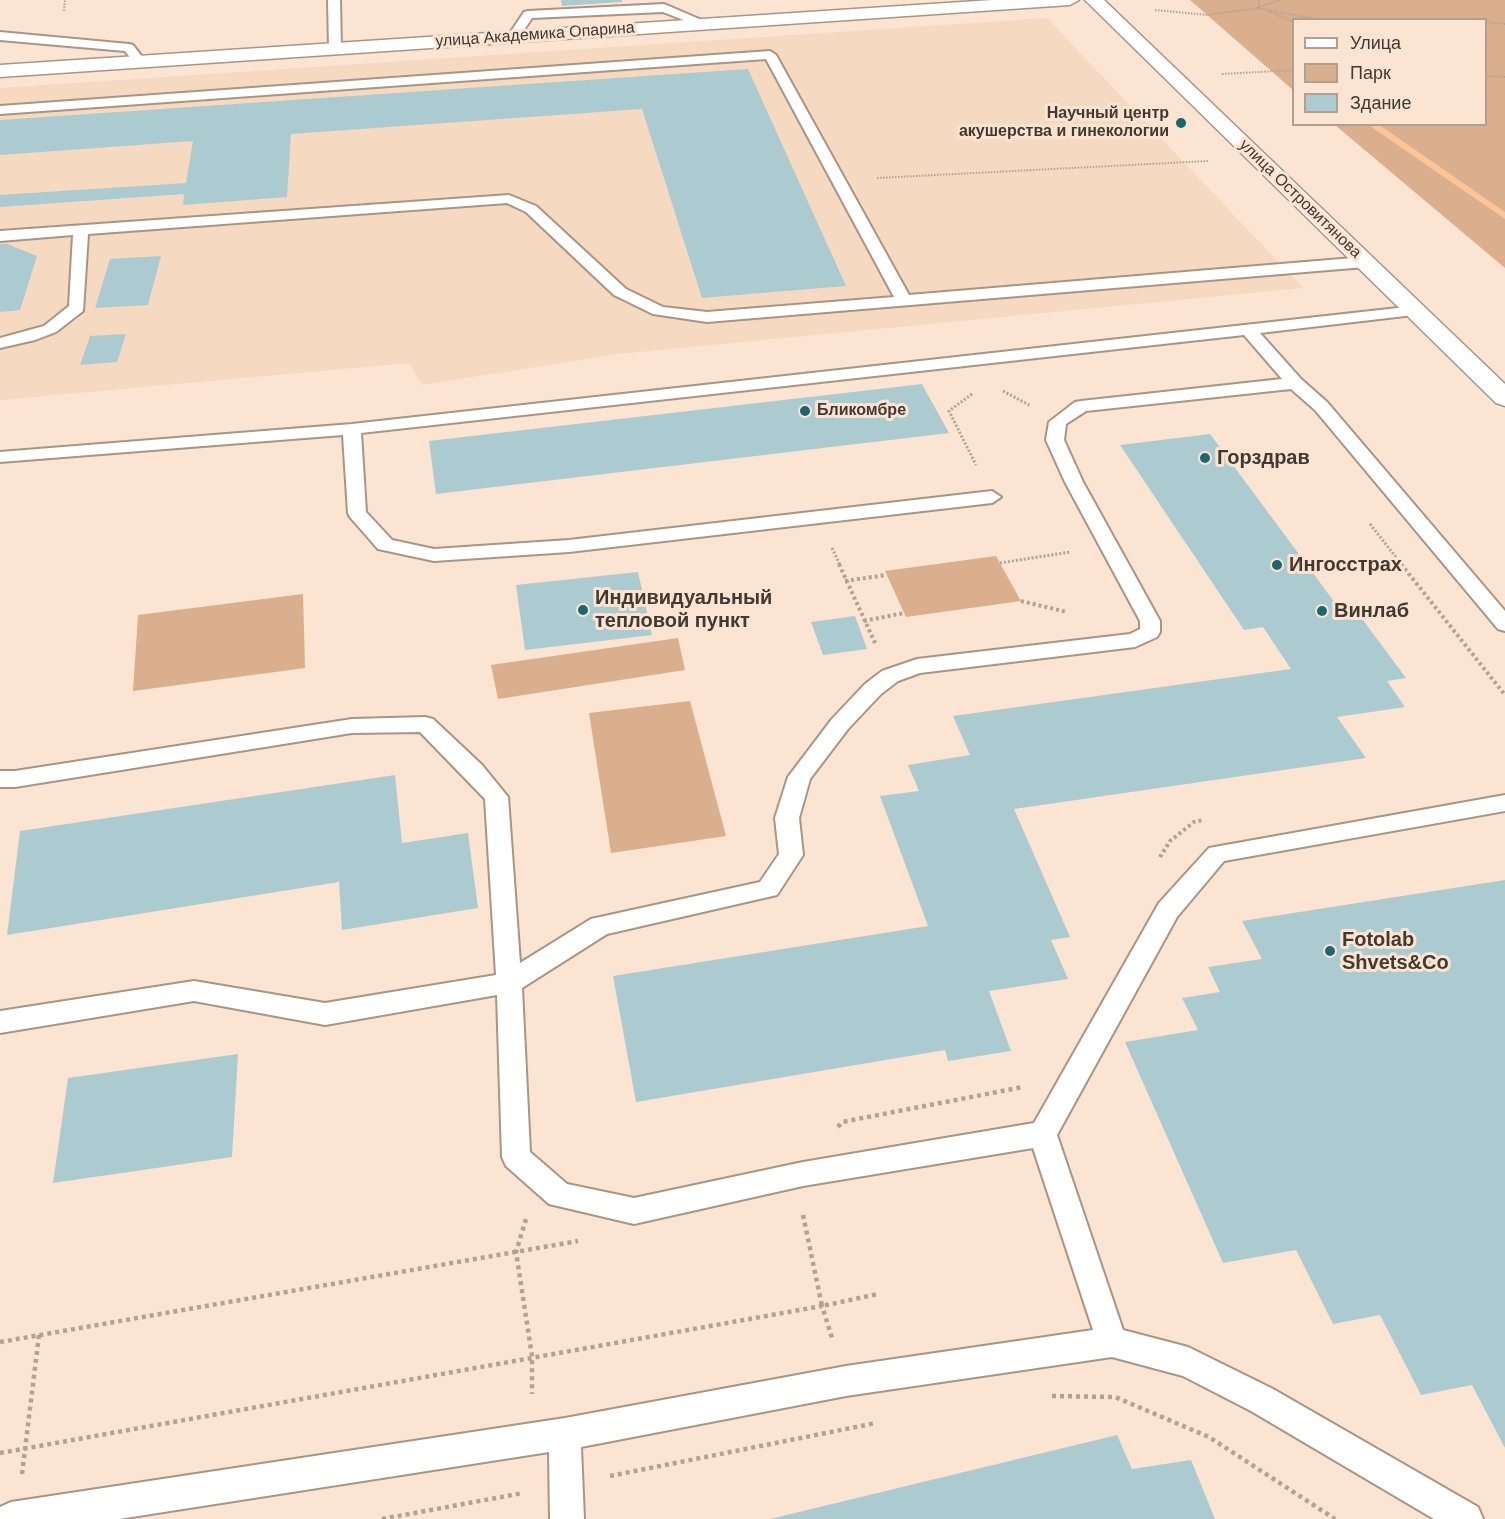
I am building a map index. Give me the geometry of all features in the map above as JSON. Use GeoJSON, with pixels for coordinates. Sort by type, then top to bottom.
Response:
{"type":"FeatureCollection","features":[{"type":"Feature","properties":{"kind":"street","name":"улица Академика Опарина"},"geometry":{"type":"LineString","coordinates":[[0,71],[1070,0]]}},
{"type":"Feature","properties":{"kind":"street","name":"улица Островитянова"},"geometry":{"type":"LineString","coordinates":[[1095,0],[1505,398]]}},
{"type":"Feature","properties":{"kind":"lane"},"geometry":{"type":"LineString","coordinates":[[334,0],[335,48]]}},
{"type":"Feature","properties":{"kind":"lane"},"geometry":{"type":"LineString","coordinates":[[0,36],[129,48],[140,62]]}},
{"type":"Feature","properties":{"kind":"lane"},"geometry":{"type":"LineString","coordinates":[[0,110],[770,55],[904,300]]}},
{"type":"Feature","properties":{"kind":"lane"},"geometry":{"type":"LineString","coordinates":[[0,236],[509,199],[531,209],[620,292],[658,311],[707,316],[1365,262]]}},
{"type":"Feature","properties":{"kind":"lane"},"geometry":{"type":"LineString","coordinates":[[0,343],[29,337],[50,329],[76,308],[81,230]]}},
{"type":"Feature","properties":{"kind":"lane"},"geometry":{"type":"LineString","coordinates":[[0,457],[352,429],[1416,311]]}},
{"type":"Feature","properties":{"kind":"lane"},"geometry":{"type":"LineString","coordinates":[[1248,330],[1295,382],[1321,406],[1505,624]]}},
{"type":"Feature","properties":{"kind":"lane"},"geometry":{"type":"LineString","coordinates":[[0,1022],[194,991],[325,1014],[509,983],[600,926],[768,889],[791,855],[787,818],[799,777],[840,724],[873,689],[890,676],[917,666],[1134,640],[1150,632],[1150,621],[1074,482],[1055,440],[1058,422],[1081,406],[1295,382]]}},
{"type":"Feature","properties":{"kind":"lane"},"geometry":{"type":"LineString","coordinates":[[352,429],[357,513],[385,545],[434,555],[569,546],[993,497]]}},
{"type":"Feature","properties":{"kind":"lane"},"geometry":{"type":"LineString","coordinates":[[0,779],[15,779],[352,726],[425,724],[474,771],[496,797],[509,983],[516,1157],[559,1195],[634,1211],[803,1174],[1043,1134]]}},
{"type":"Feature","properties":{"kind":"lane"},"geometry":{"type":"LineString","coordinates":[[1112,1342],[1043,1134],[1168,910],[1217,854],[1505,803]]}},
{"type":"Feature","properties":{"kind":"lane"},"geometry":{"type":"LineString","coordinates":[[14,1519],[565,1434],[846,1381],[1112,1342],[1188,1362],[1262,1400],[1466,1519]]}},
{"type":"Feature","properties":{"kind":"lane"},"geometry":{"type":"LineString","coordinates":[[565,1434],[567,1519]]}},
{"type":"Feature","properties":{"kind":"path"},"geometry":{"type":"LineString","coordinates":[[1258,8],[1259,0]]}},
{"type":"Feature","properties":{"kind":"path"},"geometry":{"type":"LineString","coordinates":[[1154,10],[1209,15],[1258,8],[1280,0]]}},
{"type":"Feature","properties":{"kind":"path"},"geometry":{"type":"LineString","coordinates":[[1258,8],[1310,18]]}},
{"type":"Feature","properties":{"kind":"path"},"geometry":{"type":"LineString","coordinates":[[1258,8],[1292,22]]}},
{"type":"Feature","properties":{"kind":"path"},"geometry":{"type":"LineString","coordinates":[[1487,22],[1505,24]]}},
{"type":"Feature","properties":{"kind":"path"},"geometry":{"type":"LineString","coordinates":[[1218,74],[1292,70]]}},
{"type":"Feature","properties":{"kind":"path"},"geometry":{"type":"LineString","coordinates":[[1487,76],[1505,77]]}},
{"type":"Feature","properties":{"kind":"path"},"geometry":{"type":"LineString","coordinates":[[838,180],[1215,160]]}},
{"type":"Feature","properties":{"kind":"path"},"geometry":{"type":"LineString","coordinates":[[997,387],[1058,422]]}},
{"type":"Feature","properties":{"kind":"path"},"geometry":{"type":"LineString","coordinates":[[965,399],[949,411],[993,497]]}},
{"type":"Feature","properties":{"kind":"path"},"geometry":{"type":"LineString","coordinates":[[1000,563],[1109,546]]}},
{"type":"Feature","properties":{"kind":"path"},"geometry":{"type":"LineString","coordinates":[[886,575],[845,581],[890,676]]}},
{"type":"Feature","properties":{"kind":"path"},"geometry":{"type":"LineString","coordinates":[[864,621],[904,613]]}},
{"type":"Feature","properties":{"kind":"path"},"geometry":{"type":"LineString","coordinates":[[532,1438],[532,1356],[516,1252],[540,1178]]}},
{"type":"Feature","properties":{"kind":"path"},"geometry":{"type":"LineString","coordinates":[[800,1203],[822,1306],[858,1426]]}},
{"type":"Feature","properties":{"kind":"path"},"geometry":{"type":"LineString","coordinates":[[0,1342],[584,1240]]}},
{"type":"Feature","properties":{"kind":"path"},"geometry":{"type":"LineString","coordinates":[[0,1453],[532,1356],[822,1306],[878,1294]]}},
{"type":"Feature","properties":{"kind":"path"},"geometry":{"type":"LineString","coordinates":[[14,1519],[39,1335]]}},
{"type":"Feature","properties":{"kind":"path"},"geometry":{"type":"LineString","coordinates":[[1046,1396],[1115,1397],[1126,1401],[1209,1437],[1335,1519]]}},
{"type":"Feature","properties":{"kind":"path"},"geometry":{"type":"LineString","coordinates":[[382,1519],[880,1422]]}},
{"type":"Feature","properties":{"kind":"shaded area"},"geometry":{"type":"Polygon","coordinates":[[[1047,18],[1303,288],[618,354],[422,385],[409,363],[0,400],[0,88],[1047,18]]]}},
{"type":"Feature","properties":{"kind":"green space"},"geometry":{"type":"Polygon","coordinates":[[[1190,0],[1505,0],[1505,268],[1336,126],[1487,126],[1487,18],[1292,18],[1292,89],[1190,0]]]}},
{"type":"Feature","properties":{"kind":"green space"},"geometry":{"type":"Polygon","coordinates":[[[996,556],[1021,601],[906,617],[885,571],[996,556]]]}},
{"type":"Feature","properties":{"kind":"green space"},"geometry":{"type":"Polygon","coordinates":[[[303,594],[305,668],[133,691],[138,615],[303,594]]]}},
{"type":"Feature","properties":{"kind":"green space"},"geometry":{"type":"Polygon","coordinates":[[[678,638],[685,670],[498,699],[491,665],[678,638]]]}},
{"type":"Feature","properties":{"kind":"green space"},"geometry":{"type":"Polygon","coordinates":[[[690,701],[726,836],[611,853],[589,713],[690,701]]]}},
{"type":"Feature","properties":{"kind":"building"},"geometry":{"type":"Polygon","coordinates":[[[561,0],[622,0],[622,2],[562,6],[561,0]]]}},
{"type":"Feature","properties":{"kind":"building"},"geometry":{"type":"Polygon","coordinates":[[[748,69],[846,286],[702,298],[642,109],[291,134],[287,197],[183,205],[184,194],[0,207],[0,195],[186,183],[193,141],[0,155],[0,120],[748,69]]]}},
{"type":"Feature","properties":{"kind":"building"},"geometry":{"type":"Polygon","coordinates":[[[0,244],[7,244],[37,256],[20,310],[0,312],[0,244]]]}},
{"type":"Feature","properties":{"kind":"building"},"geometry":{"type":"Polygon","coordinates":[[[161,256],[148,305],[95,308],[110,259],[161,256]]]}},
{"type":"Feature","properties":{"kind":"building"},"geometry":{"type":"Polygon","coordinates":[[[126,334],[117,362],[80,365],[90,336],[126,334]]]}},
{"type":"Feature","properties":{"kind":"building"},"geometry":{"type":"Polygon","coordinates":[[[922,384],[949,433],[436,494],[429,441],[922,384]]]}},
{"type":"Feature","properties":{"kind":"building"},"geometry":{"type":"Polygon","coordinates":[[[1210,434],[1344,615],[1360,616],[1406,678],[1387,681],[1405,707],[1337,717],[1366,758],[1014,809],[1070,937],[1051,940],[1068,979],[989,991],[1011,1051],[948,1061],[945,1050],[636,1102],[613,976],[928,926],[880,796],[919,791],[908,765],[970,755],[953,716],[1291,669],[1263,627],[1244,630],[1120,445],[1210,434]]]}},
{"type":"Feature","properties":{"kind":"building","name":"Индивидуальный тепловой пункт"},"geometry":{"type":"Polygon","coordinates":[[[638,572],[652,635],[525,650],[516,585],[638,572]]]}},
{"type":"Feature","properties":{"kind":"building"},"geometry":{"type":"Polygon","coordinates":[[[855,616],[867,649],[823,655],[811,622],[855,616]]]}},
{"type":"Feature","properties":{"kind":"building"},"geometry":{"type":"Polygon","coordinates":[[[395,775],[402,843],[468,833],[478,908],[342,930],[339,882],[7,935],[20,831],[395,775]]]}},
{"type":"Feature","properties":{"kind":"building"},"geometry":{"type":"Polygon","coordinates":[[[1505,880],[1505,1448],[1472,1385],[1421,1395],[1380,1315],[1333,1324],[1296,1250],[1223,1263],[1125,1042],[1198,1030],[1182,998],[1220,992],[1208,967],[1262,959],[1242,921],[1505,880]]]}},
{"type":"Feature","properties":{"kind":"building"},"geometry":{"type":"Polygon","coordinates":[[[238,1054],[232,1157],[53,1183],[68,1078],[238,1054]]]}},
{"type":"Feature","properties":{"kind":"building"},"geometry":{"type":"Polygon","coordinates":[[[1117,1435],[1132,1469],[1191,1460],[1215,1519],[770,1519],[1117,1435]]]}},
{"type":"Feature","properties":{"kind":"waterway"},"geometry":{"type":"LineString","coordinates":[[1374,126],[1505,216]]}},
{"type":"Feature","properties":{"kind":"place","name":"Научный центр акушерства и гинекологии"},"geometry":{"type":"Point","coordinates":[1181,123]}},
{"type":"Feature","properties":{"kind":"place","name":"Бликомбре"},"geometry":{"type":"Point","coordinates":[805,411]}},
{"type":"Feature","properties":{"kind":"place","name":"Горздрав"},"geometry":{"type":"Point","coordinates":[1205,458]}},
{"type":"Feature","properties":{"kind":"place","name":"Ингосстрах"},"geometry":{"type":"Point","coordinates":[1277,565]}},
{"type":"Feature","properties":{"kind":"place","name":"Индивидуальный тепловой пункт"},"geometry":{"type":"Point","coordinates":[583,610]}},
{"type":"Feature","properties":{"kind":"place","name":"Винлаб"},"geometry":{"type":"Point","coordinates":[1322,611]}},
{"type":"Feature","properties":{"kind":"place","name":"Fotolab Shvets&Co"},"geometry":{"type":"Point","coordinates":[1330,951]}}]}
